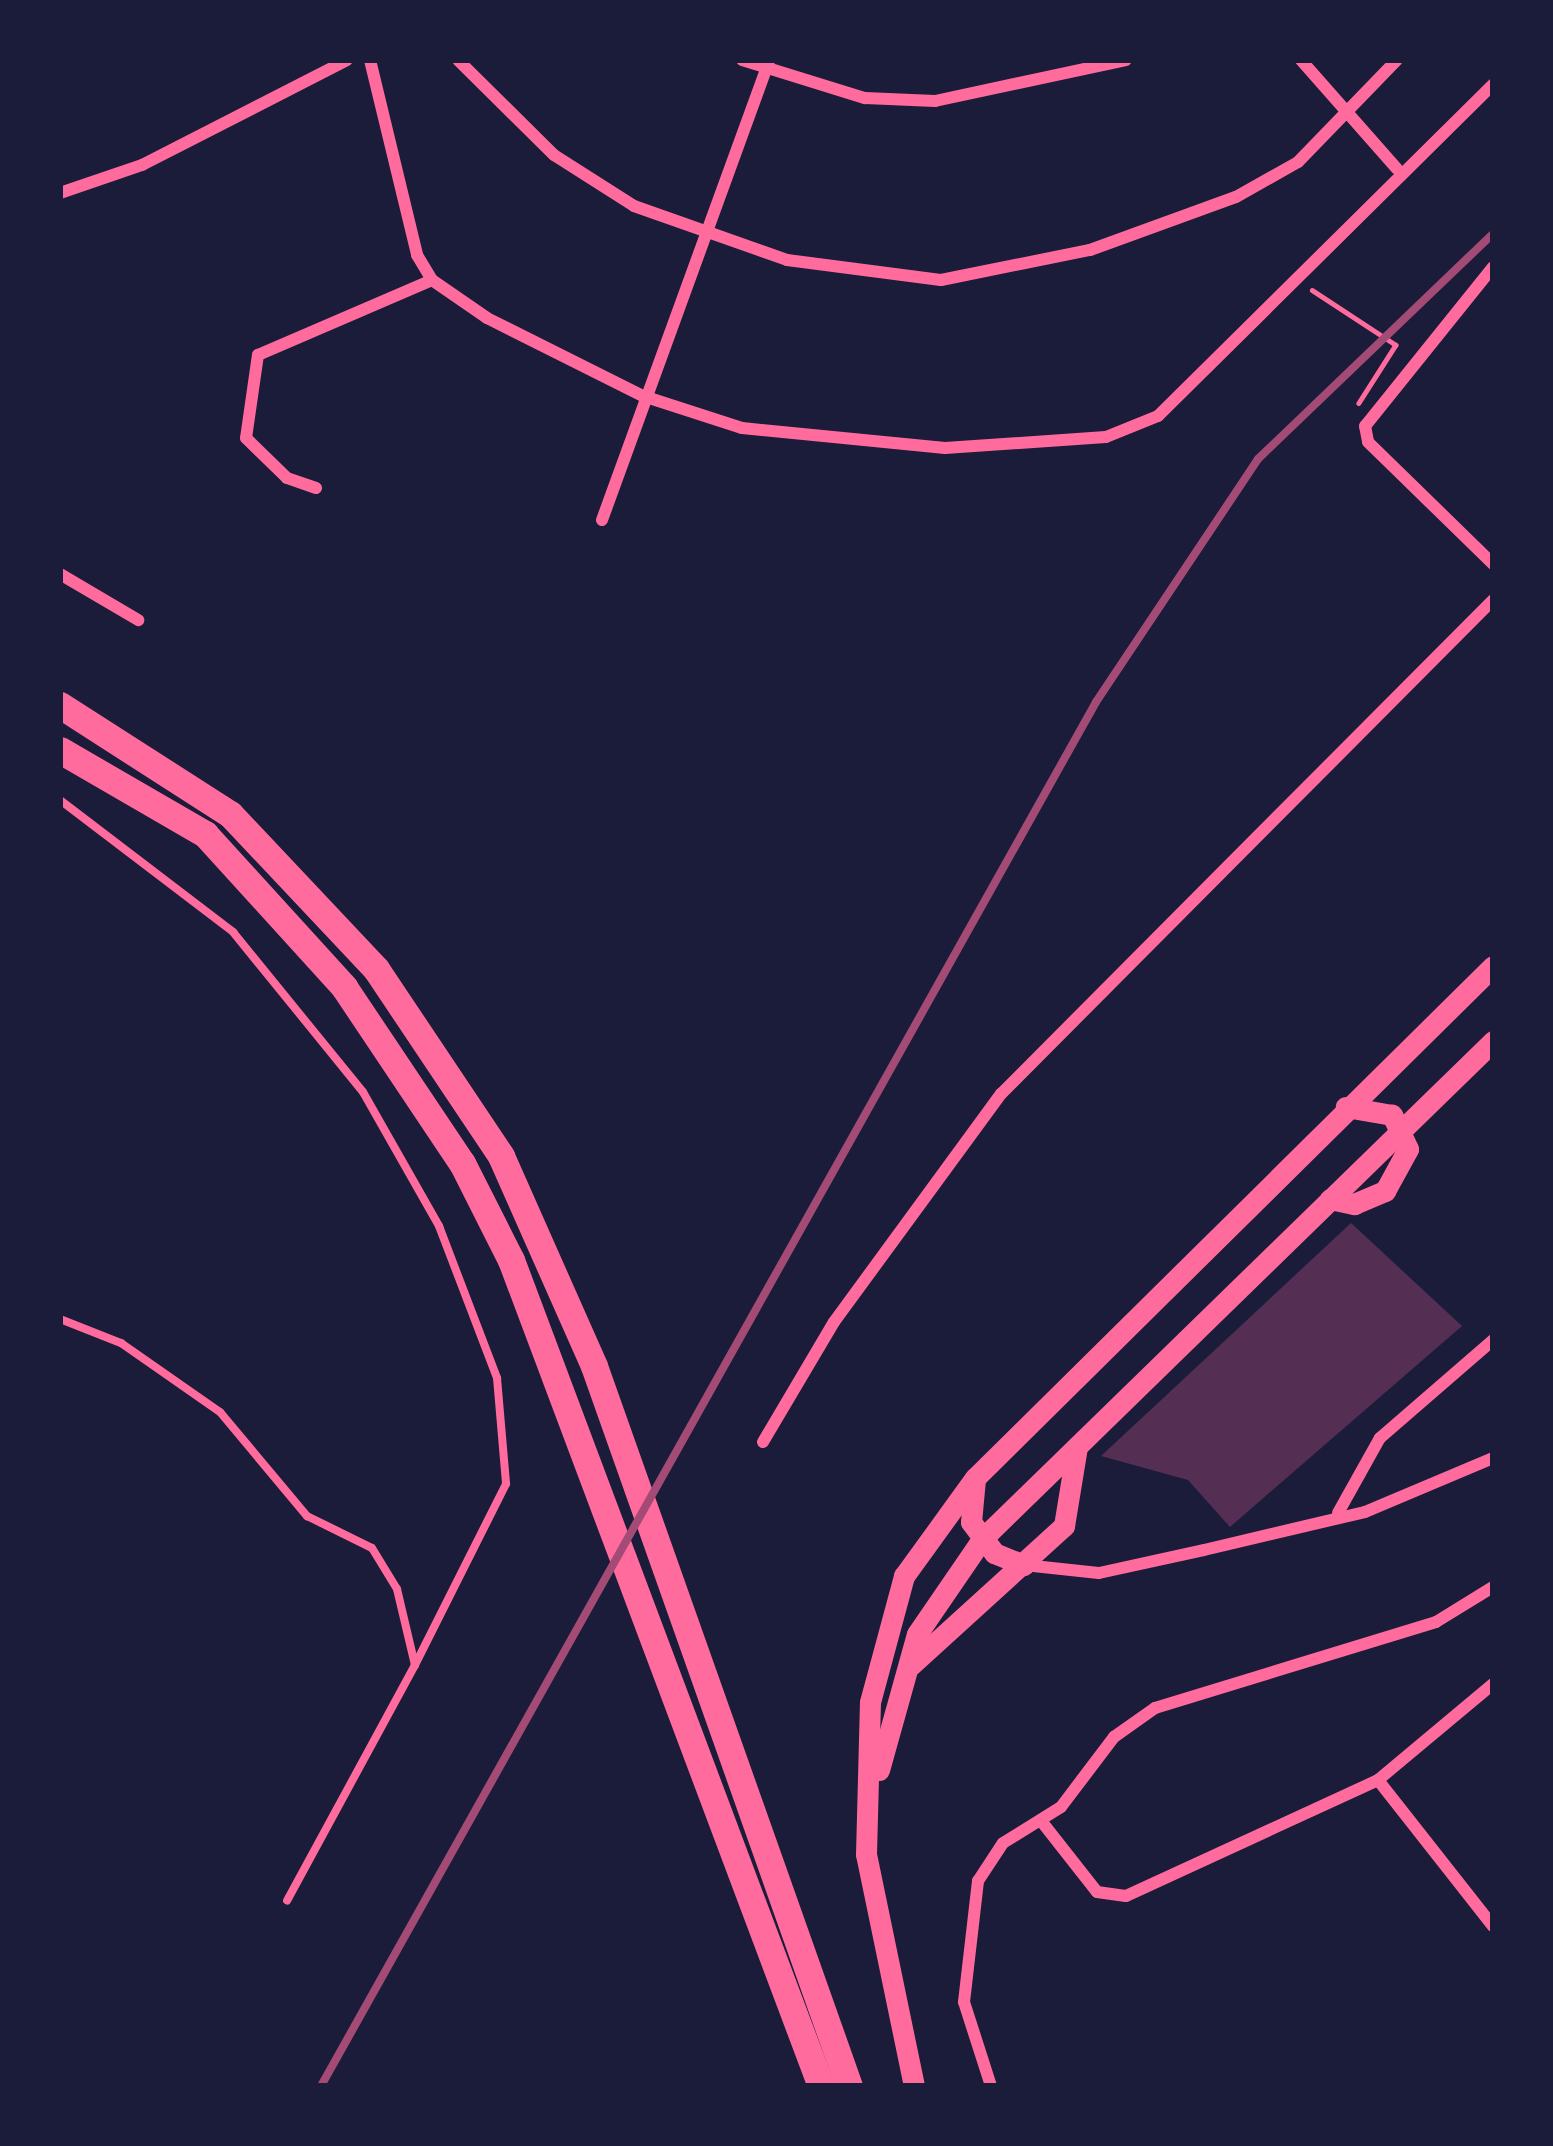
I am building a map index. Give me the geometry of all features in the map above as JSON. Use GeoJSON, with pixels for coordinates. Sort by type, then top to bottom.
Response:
{"type":"FeatureCollection","features":[{"type":"Feature","properties":{"kind":"highway"},"geometry":{"type":"LineString","coordinates":[[60,705],[230,814],[376,969],[501,1156],[594,1366],[850,2086]]}},
{"type":"Feature","properties":{"kind":"highway"},"geometry":{"type":"LineString","coordinates":[[60,750],[205,834],[344,987],[462,1163],[560,1388],[647,1635],[821,2086]]}},
{"type":"Feature","properties":{"kind":"main road"},"geometry":{"type":"LineString","coordinates":[[914,2086],[866,1854],[870,1702],[885,1626],[904,1576],[975,1478],[1493,966]]}},
{"type":"Feature","properties":{"kind":"main road"},"geometry":{"type":"LineString","coordinates":[[866,1854],[903,1674],[933,1605],[982,1539],[1493,1041]]}},
{"type":"Feature","properties":{"kind":"main road"},"geometry":{"type":"LineString","coordinates":[[1346,1107],[1378,1108],[1404,1126]]}},
{"type":"Feature","properties":{"kind":"main road"},"geometry":{"type":"LineString","coordinates":[[1330,1199],[1354,1204],[1385,1190],[1402,1168],[1404,1126]]}},
{"type":"Feature","properties":{"kind":"main road"},"geometry":{"type":"LineString","coordinates":[[903,1674],[1064,1526],[1078,1447]]}},
{"type":"Feature","properties":{"kind":"main road"},"geometry":{"type":"LineString","coordinates":[[975,1478],[982,1539]]}},
{"type":"Feature","properties":{"kind":"main road"},"geometry":{"type":"LineString","coordinates":[[982,1539],[1024,1565]]}},
{"type":"Feature","properties":{"kind":"street"},"geometry":{"type":"LineString","coordinates":[[60,194],[142,165],[347,60]]}},
{"type":"Feature","properties":{"kind":"street"},"geometry":{"type":"LineString","coordinates":[[370,60],[382,139],[432,280],[643,396],[801,437],[1049,443],[1158,416],[1397,169],[1493,84]]}},
{"type":"Feature","properties":{"kind":"street"},"geometry":{"type":"LineString","coordinates":[[458,60],[554,155],[703,233],[879,277],[1010,270],[1185,221],[1298,162],[1352,115],[1396,60]]}},
{"type":"Feature","properties":{"kind":"street"},"geometry":{"type":"LineString","coordinates":[[742,60],[865,98],[935,101],[1126,60]]}},
{"type":"Feature","properties":{"kind":"street"},"geometry":{"type":"LineString","coordinates":[[1301,60],[1397,169]]}},
{"type":"Feature","properties":{"kind":"street"},"geometry":{"type":"LineString","coordinates":[[602,520],[643,396],[767,66]]}},
{"type":"Feature","properties":{"kind":"street"},"geometry":{"type":"LineString","coordinates":[[1493,268],[1371,412],[1368,442],[1493,564]]}},
{"type":"Feature","properties":{"kind":"street"},"geometry":{"type":"LineString","coordinates":[[316,488],[287,478],[246,438],[258,355],[432,280]]}},
{"type":"Feature","properties":{"kind":"street"},"geometry":{"type":"LineString","coordinates":[[60,574],[138,620]]}},
{"type":"Feature","properties":{"kind":"street"},"geometry":{"type":"LineString","coordinates":[[763,1442],[834,1322],[1000,1094],[1493,600]]}},
{"type":"Feature","properties":{"kind":"street"},"geometry":{"type":"LineString","coordinates":[[1338,1513],[1380,1438],[1493,1340]]}},
{"type":"Feature","properties":{"kind":"street"},"geometry":{"type":"LineString","coordinates":[[1024,1565],[1099,1573],[1390,1504],[1493,1458]]}},
{"type":"Feature","properties":{"kind":"street"},"geometry":{"type":"LineString","coordinates":[[991,2086],[964,2002],[970,1917],[990,1856],[1042,1822],[1114,1737],[1155,1708],[1436,1622],[1493,1587]]}},
{"type":"Feature","properties":{"kind":"street"},"geometry":{"type":"LineString","coordinates":[[1042,1822],[1097,1892],[1126,1896],[1179,1878],[1378,1780],[1493,1684]]}},
{"type":"Feature","properties":{"kind":"street"},"geometry":{"type":"LineString","coordinates":[[1378,1780],[1493,1926]]}},
{"type":"Feature","properties":{"kind":"lane"},"geometry":{"type":"LineString","coordinates":[[60,800],[166,870],[309,1018],[414,1172],[497,1378],[506,1484],[415,1665],[287,1900]]}},
{"type":"Feature","properties":{"kind":"lane"},"geometry":{"type":"LineString","coordinates":[[60,1319],[121,1343],[220,1412],[307,1516],[372,1548],[397,1589],[415,1665]]}},
{"type":"Feature","properties":{"kind":"path"},"geometry":{"type":"LineString","coordinates":[[1294,278],[1396,345],[1352,415]]}},
{"type":"Feature","properties":{"kind":"building"},"geometry":{"type":"Polygon","coordinates":[[[1351,1223],[1462,1326],[1230,1527],[1188,1480],[1101,1456],[1351,1223]]]}},
{"type":"Feature","properties":{"kind":"railway"},"geometry":{"type":"LineString","coordinates":[[321,2086],[1096,702],[1258,459],[1493,234]]}}]}
